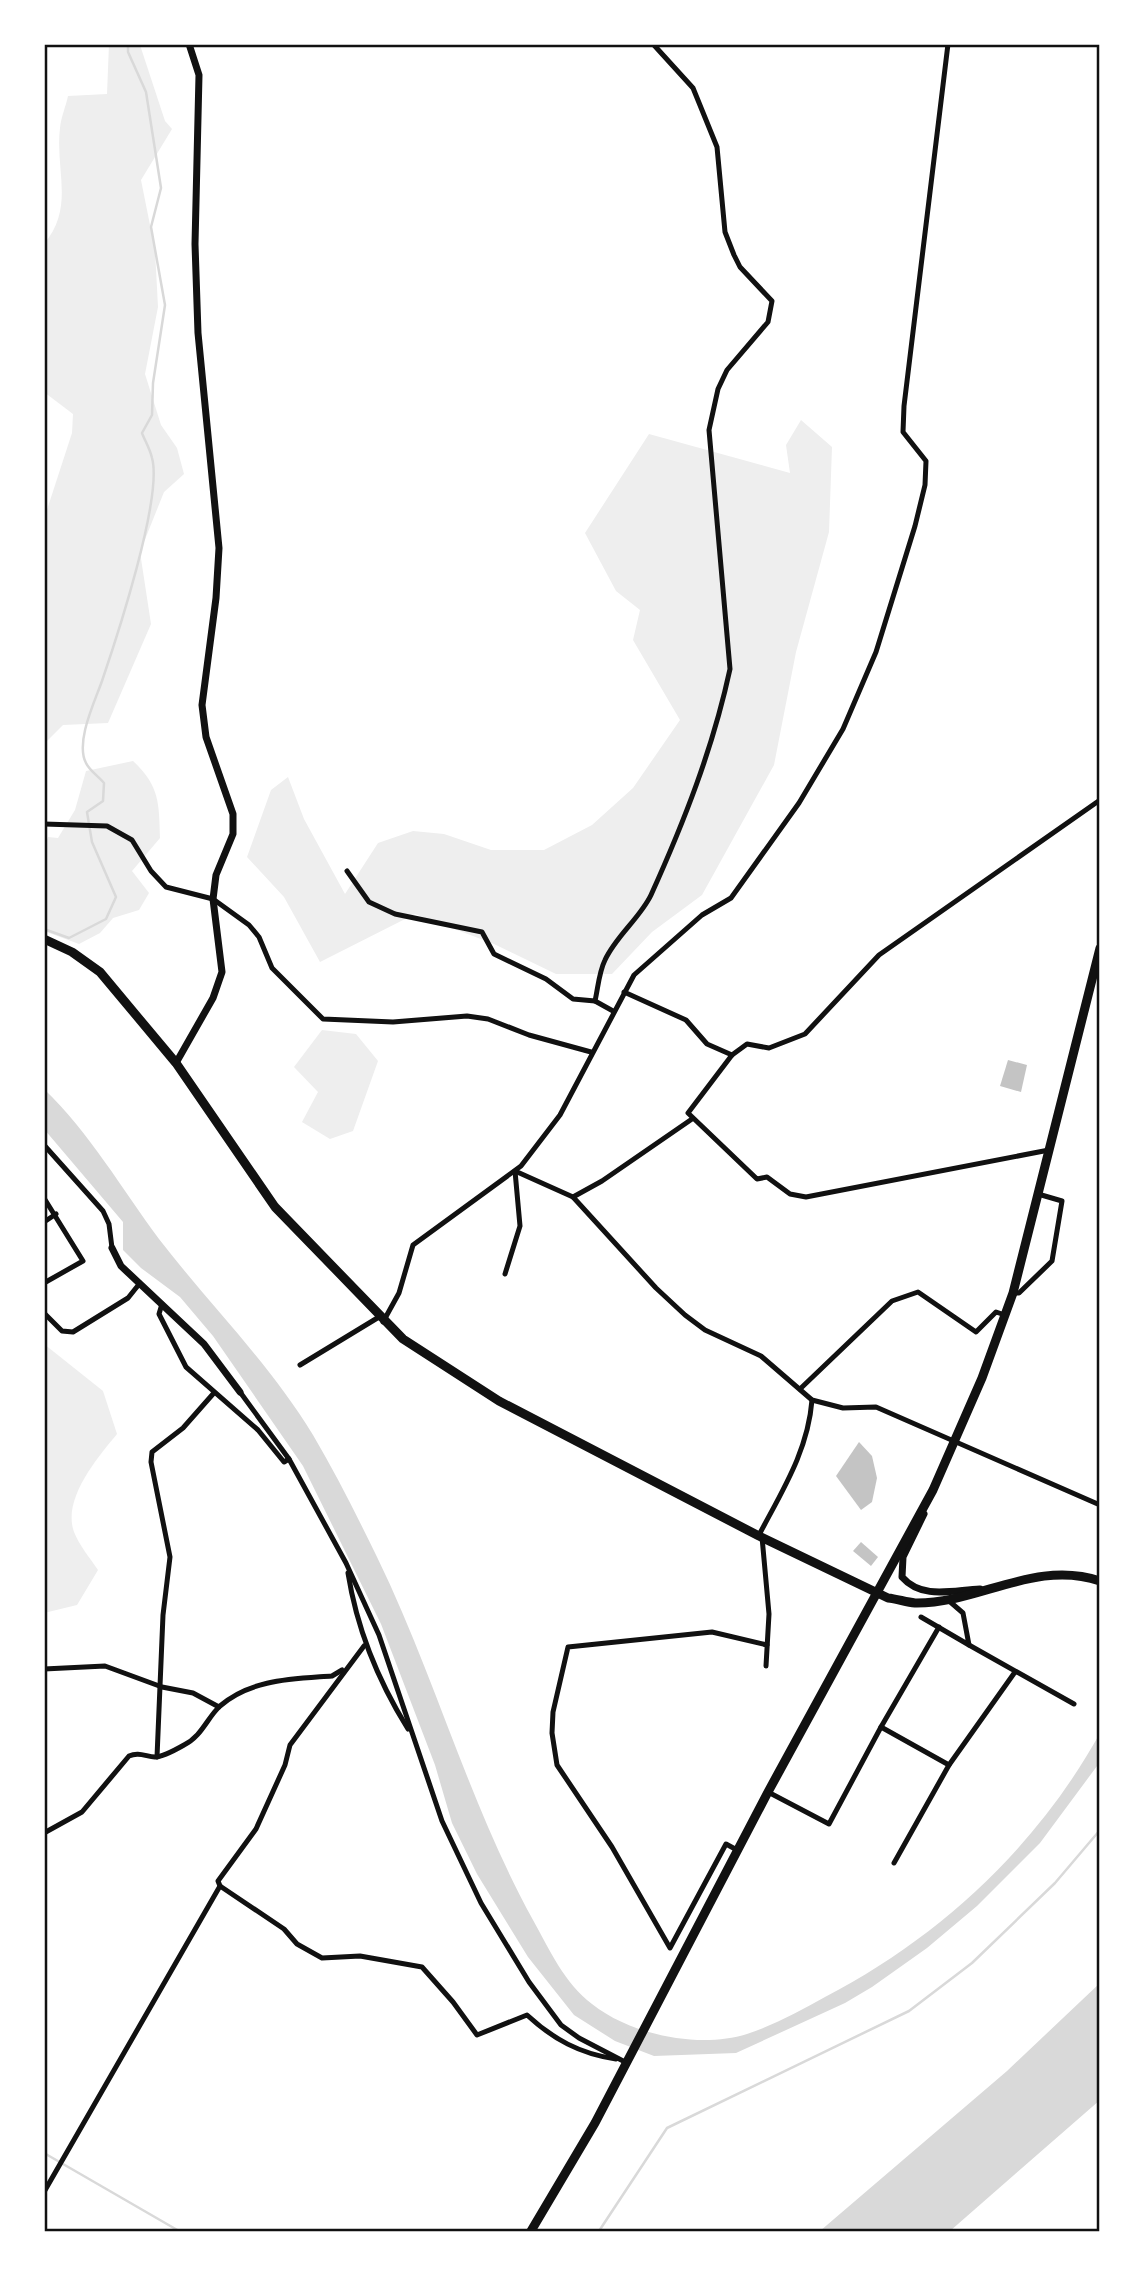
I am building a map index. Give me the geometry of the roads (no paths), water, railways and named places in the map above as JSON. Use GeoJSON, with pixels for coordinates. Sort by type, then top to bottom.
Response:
{"type":"FeatureCollection","features":[{"type":"Feature","properties":{"kind":"main road"},"geometry":{"type":"LineString","coordinates":[[44,939],[72,952],[100,972],[176,1063],[275,1207],[381,1319],[460,1379],[499,1402],[761,1537],[875,1592],[911,1603],[1058,1574],[1100,1581]]}},
{"type":"Feature","properties":{"kind":"main road"},"geometry":{"type":"LineString","coordinates":[[531,2231],[649,2020],[768,1791],[933,1490],[1013,1293],[1100,948]]}},
{"type":"Feature","properties":{"kind":"street"},"geometry":{"type":"LineString","coordinates":[[176,1063],[213,998],[222,972],[213,899],[216,875],[233,834],[233,814],[206,737],[202,705],[219,548],[198,333],[195,244],[199,75],[189,44]]}},
{"type":"Feature","properties":{"kind":"street"},"geometry":{"type":"LineString","coordinates":[[595,1001],[605,960],[649,898],[705,770],[714,722],[725,695],[730,669],[709,430],[718,389],[727,370],[768,322],[772,301],[734,256],[725,232],[717,146],[693,88],[653,44]]}},
{"type":"Feature","properties":{"kind":"street"},"geometry":{"type":"LineString","coordinates":[[300,1365],[381,1319],[399,1293],[413,1245],[484,1190],[515,1171],[560,1115],[634,975],[702,915],[731,898],[799,803],[843,729],[876,652],[904,565],[925,485],[926,461],[903,432],[904,405],[948,44]]}},
{"type":"Feature","properties":{"kind":"street"},"geometry":{"type":"LineString","coordinates":[[1049,1150],[806,1197],[790,1194],[767,1177],[757,1179],[688,1113],[732,1055],[747,1044],[769,1048],[805,1034],[878,955],[1100,800]]}},
{"type":"Feature","properties":{"kind":"street"},"geometry":{"type":"LineString","coordinates":[[44,824],[107,827],[132,840],[151,871],[166,887],[213,899],[249,925],[259,937],[272,968],[323,1019],[393,1022],[467,1016],[488,1019],[529,1035],[591,1052]]}},
{"type":"Feature","properties":{"kind":"street"},"geometry":{"type":"LineString","coordinates":[[347,871],[369,902],[395,914],[482,932],[494,954],[545,979],[573,999],[595,1001],[613,1011]]}},
{"type":"Feature","properties":{"kind":"street"},"geometry":{"type":"LineString","coordinates":[[624,992],[686,1020],[707,1044],[732,1055]]}},
{"type":"Feature","properties":{"kind":"street"},"geometry":{"type":"LineString","coordinates":[[573,1197],[593,1187],[692,1119]]}},
{"type":"Feature","properties":{"kind":"street"},"geometry":{"type":"LineString","coordinates":[[44,1144],[103,1211],[109,1224],[112,1248],[121,1266],[204,1345],[289,1459],[346,1563],[379,1636],[442,1821],[465,1875],[529,1982],[561,2025],[579,2038],[626,2059]]}},
{"type":"Feature","properties":{"kind":"street"},"geometry":{"type":"LineString","coordinates":[[515,1171],[573,1197],[656,1288],[685,1315],[705,1330],[761,1356],[812,1400],[843,1408],[876,1406],[1100,1505]]}},
{"type":"Feature","properties":{"kind":"street"},"geometry":{"type":"LineString","coordinates":[[505,1274],[520,1226],[515,1171]]}},
{"type":"Feature","properties":{"kind":"street"},"geometry":{"type":"LineString","coordinates":[[1013,1293],[1019,1293],[1052,1261],[1062,1201],[1038,1194]]}},
{"type":"Feature","properties":{"kind":"street"},"geometry":{"type":"LineString","coordinates":[[44,1198],[83,1261],[44,1283]]}},
{"type":"Feature","properties":{"kind":"street"},"geometry":{"type":"LineString","coordinates":[[44,1222],[56,1214]]}},
{"type":"Feature","properties":{"kind":"street"},"geometry":{"type":"LineString","coordinates":[[44,1313],[62,1331],[73,1332],[128,1298],[140,1283]]}},
{"type":"Feature","properties":{"kind":"street"},"geometry":{"type":"LineString","coordinates":[[800,1389],[892,1301],[918,1292],[976,1332],[996,1312],[1005,1315]]}},
{"type":"Feature","properties":{"kind":"street"},"geometry":{"type":"LineString","coordinates":[[162,1304],[159,1314],[186,1367],[213,1394],[258,1430],[284,1462],[289,1459]]}},
{"type":"Feature","properties":{"kind":"street"},"geometry":{"type":"LineString","coordinates":[[158,1757],[163,1615],[170,1557],[151,1462],[152,1452],[183,1428],[213,1394]]}},
{"type":"Feature","properties":{"kind":"street"},"geometry":{"type":"LineString","coordinates":[[766,1666],[768,1614],[761,1537],[797,1463],[810,1429],[812,1400]]}},
{"type":"Feature","properties":{"kind":"street"},"geometry":{"type":"LineString","coordinates":[[933,1490],[917,1534],[903,1557],[902,1577],[911,1588],[928,1593],[983,1588]]}},
{"type":"Feature","properties":{"kind":"street"},"geometry":{"type":"LineString","coordinates":[[346,1563],[365,1646],[388,1697],[412,1736]]}},
{"type":"Feature","properties":{"kind":"street"},"geometry":{"type":"LineString","coordinates":[[946,1598],[963,1613],[969,1646]]}},
{"type":"Feature","properties":{"kind":"street"},"geometry":{"type":"LineString","coordinates":[[921,1617],[1074,1704]]}},
{"type":"Feature","properties":{"kind":"street"},"geometry":{"type":"LineString","coordinates":[[768,1791],[829,1824],[939,1627]]}},
{"type":"Feature","properties":{"kind":"street"},"geometry":{"type":"LineString","coordinates":[[737,1850],[726,1844],[670,1948],[612,1847],[557,1765],[552,1733],[553,1712],[568,1647],[712,1632],[767,1646]]}},
{"type":"Feature","properties":{"kind":"street"},"geometry":{"type":"LineString","coordinates":[[44,2192],[219,1886],[218,1881],[256,1829],[285,1765],[290,1745],[365,1646]]}},
{"type":"Feature","properties":{"kind":"street"},"geometry":{"type":"LineString","coordinates":[[44,1669],[105,1666],[162,1687],[193,1693],[219,1707]]}},
{"type":"Feature","properties":{"kind":"street"},"geometry":{"type":"LineString","coordinates":[[44,1833],[82,1812],[129,1756],[135,1753],[158,1757],[187,1744],[207,1726],[219,1707],[259,1684],[332,1676],[345,1669]]}},
{"type":"Feature","properties":{"kind":"street"},"geometry":{"type":"LineString","coordinates":[[894,1863],[949,1765],[1015,1672]]}},
{"type":"Feature","properties":{"kind":"street"},"geometry":{"type":"LineString","coordinates":[[881,1727],[949,1765]]}},
{"type":"Feature","properties":{"kind":"street"},"geometry":{"type":"LineString","coordinates":[[219,1886],[284,1928],[297,1944],[322,1958],[360,1956],[422,1968],[453,2002],[477,2035],[527,2015],[562,2043],[599,2057],[626,2059]]}},
{"type":"Feature","properties":{"kind":"waterway"},"geometry":{"type":"LineString","coordinates":[[44,929],[69,938],[106,919],[116,897],[92,842],[87,812],[103,801],[104,783],[86,763],[83,744],[87,722],[137,568],[151,503],[154,477],[152,458],[142,433],[152,415],[153,383],[165,305],[151,227],[161,188],[146,92],[128,52],[128,44]]}},
{"type":"Feature","properties":{"kind":"waterway"},"geometry":{"type":"LineString","coordinates":[[599,2231],[667,2128],[909,2011],[972,1963],[1055,1883],[1100,1830]]}},
{"type":"Feature","properties":{"kind":"waterway"},"geometry":{"type":"LineString","coordinates":[[44,2153],[179,2231]]}}]}
